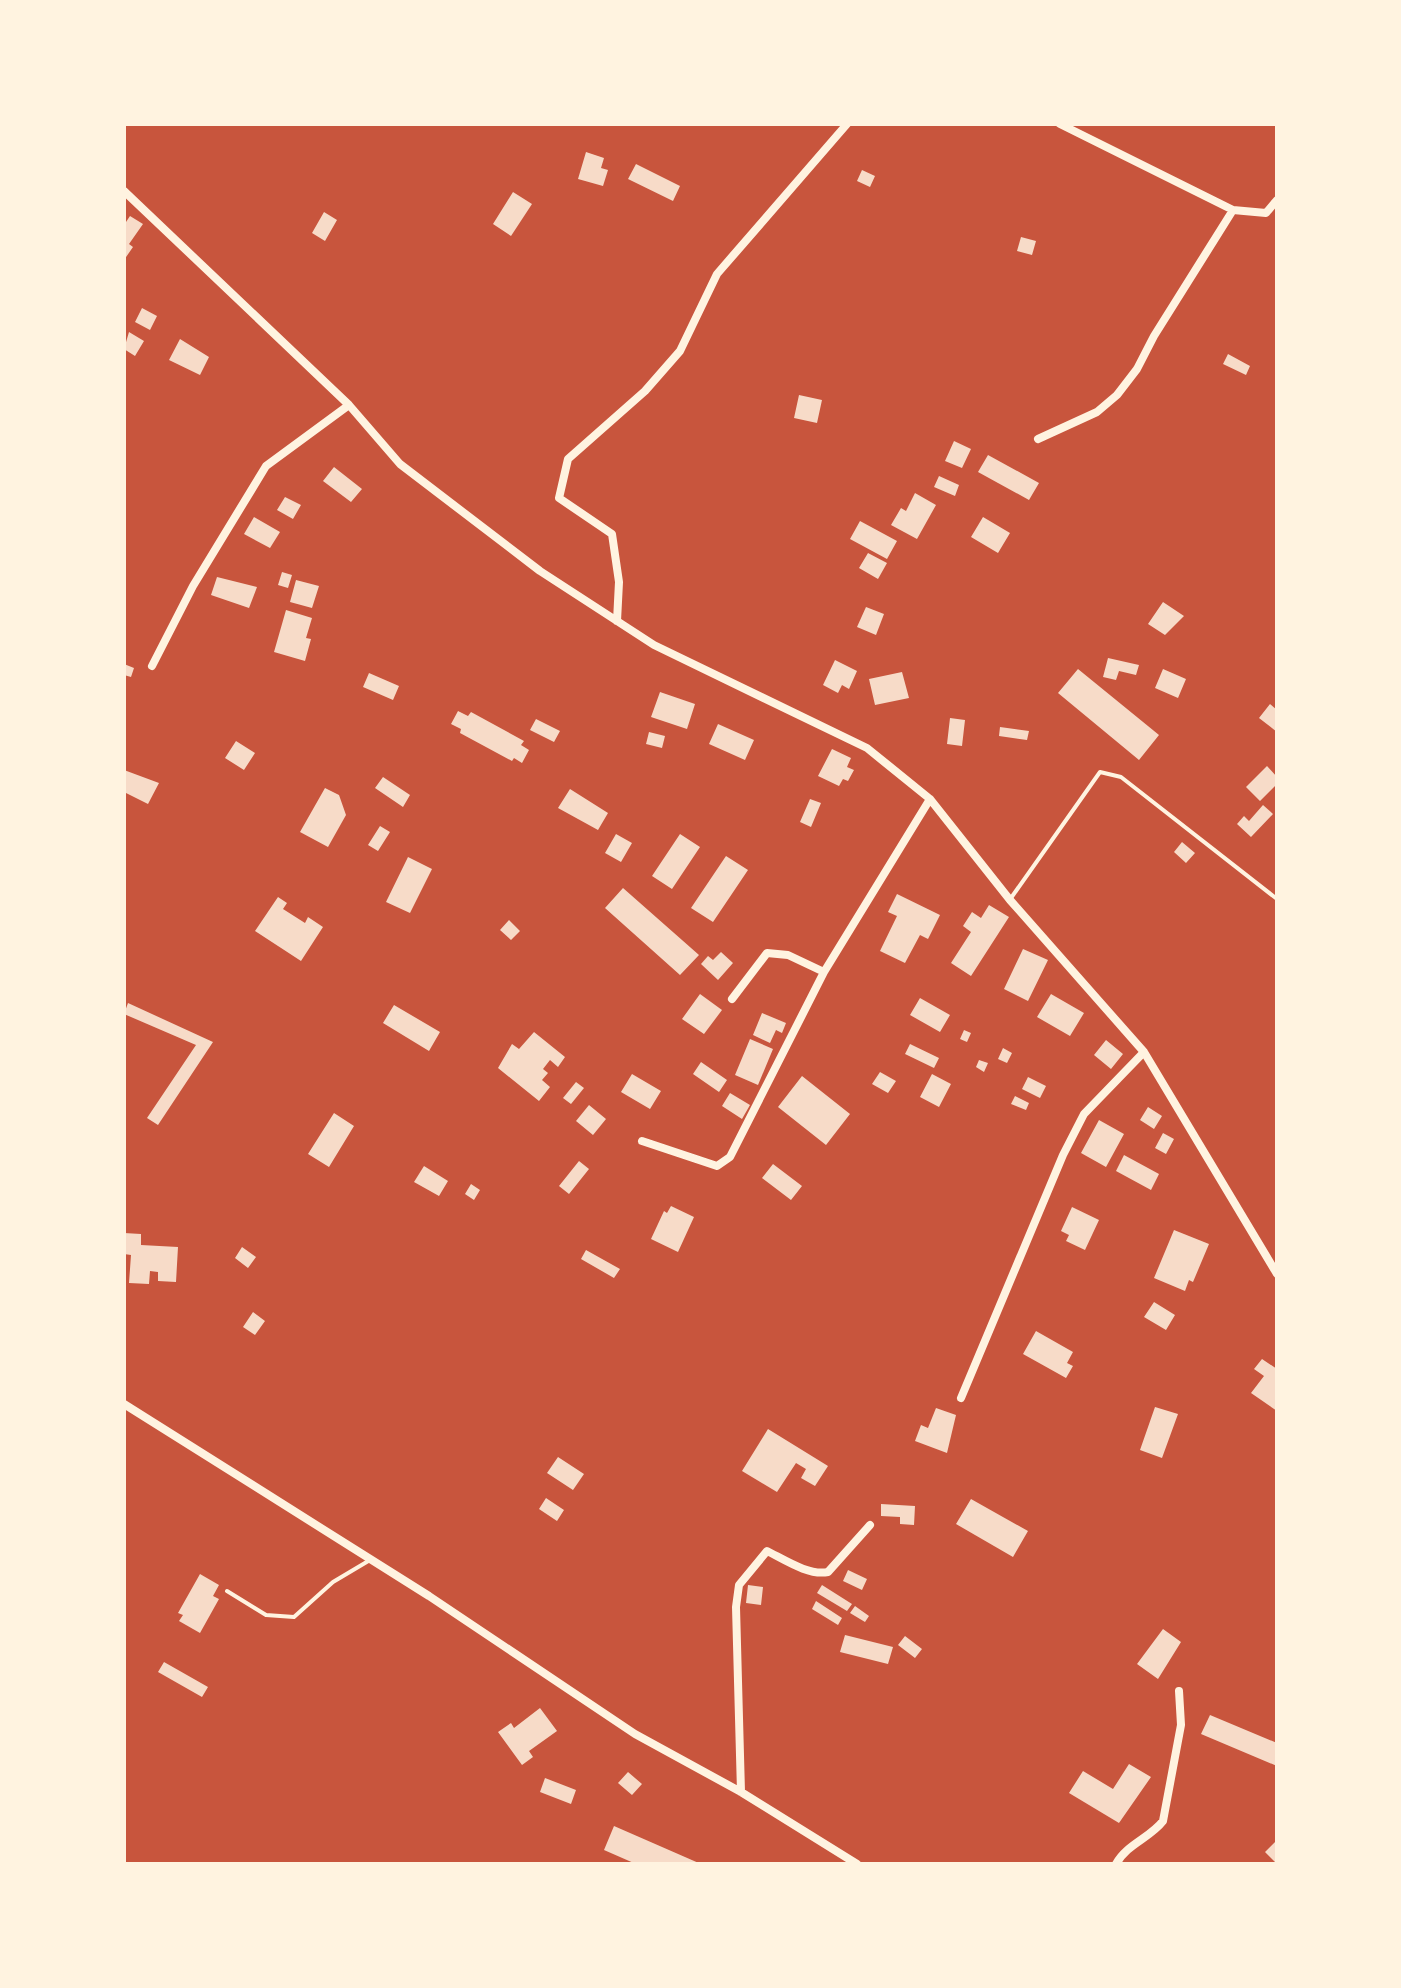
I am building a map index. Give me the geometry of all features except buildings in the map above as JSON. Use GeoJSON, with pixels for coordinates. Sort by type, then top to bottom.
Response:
{"type":"FeatureCollection","features":[{"type":"Feature","properties":{"kind":"street"},"geometry":{"type":"LineString","coordinates":[[617,621],[619,582],[612,534],[559,498],[568,459],[645,391],[680,351],[717,274],[847,124]]}},
{"type":"Feature","properties":{"kind":"street"},"geometry":{"type":"LineString","coordinates":[[1060,124],[1233,210],[1266,213],[1277,200]]}},
{"type":"Feature","properties":{"kind":"street"},"geometry":{"type":"LineString","coordinates":[[124,191],[349,405],[400,464],[540,571],[654,645],[867,748],[930,799],[1010,900],[1144,1052],[1277,1274]]}},
{"type":"Feature","properties":{"kind":"street"},"geometry":{"type":"LineString","coordinates":[[1038,439],[1097,412],[1117,395],[1137,369],[1233,210]]}},
{"type":"Feature","properties":{"kind":"street"},"geometry":{"type":"LineString","coordinates":[[152,666],[193,586],[266,466],[349,405]]}},
{"type":"Feature","properties":{"kind":"street"},"geometry":{"type":"LineString","coordinates":[[642,1141],[717,1166],[730,1157],[824,972],[930,799]]}},
{"type":"Feature","properties":{"kind":"street"},"geometry":{"type":"LineString","coordinates":[[732,999],[767,953],[788,955],[824,972]]}},
{"type":"Feature","properties":{"kind":"street"},"geometry":{"type":"LineString","coordinates":[[961,1398],[1063,1155],[1084,1114],[1144,1052]]}},
{"type":"Feature","properties":{"kind":"street"},"geometry":{"type":"LineString","coordinates":[[124,1404],[370,1560],[635,1734],[741,1792],[857,1864]]}},
{"type":"Feature","properties":{"kind":"street"},"geometry":{"type":"LineString","coordinates":[[741,1792],[736,1607],[739,1585],[767,1551],[795,1565],[828,1572],[870,1525]]}},
{"type":"Feature","properties":{"kind":"street"},"geometry":{"type":"LineString","coordinates":[[1116,1864],[1125,1850],[1157,1829],[1163,1821],[1181,1725],[1179,1691]]}},
{"type":"Feature","properties":{"kind":"lane"},"geometry":{"type":"LineString","coordinates":[[1010,900],[1100,772],[1121,777],[1277,899]]}},
{"type":"Feature","properties":{"kind":"lane"},"geometry":{"type":"LineString","coordinates":[[227,1591],[266,1615],[294,1617],[303,1613],[333,1582],[370,1560]]}}]}
